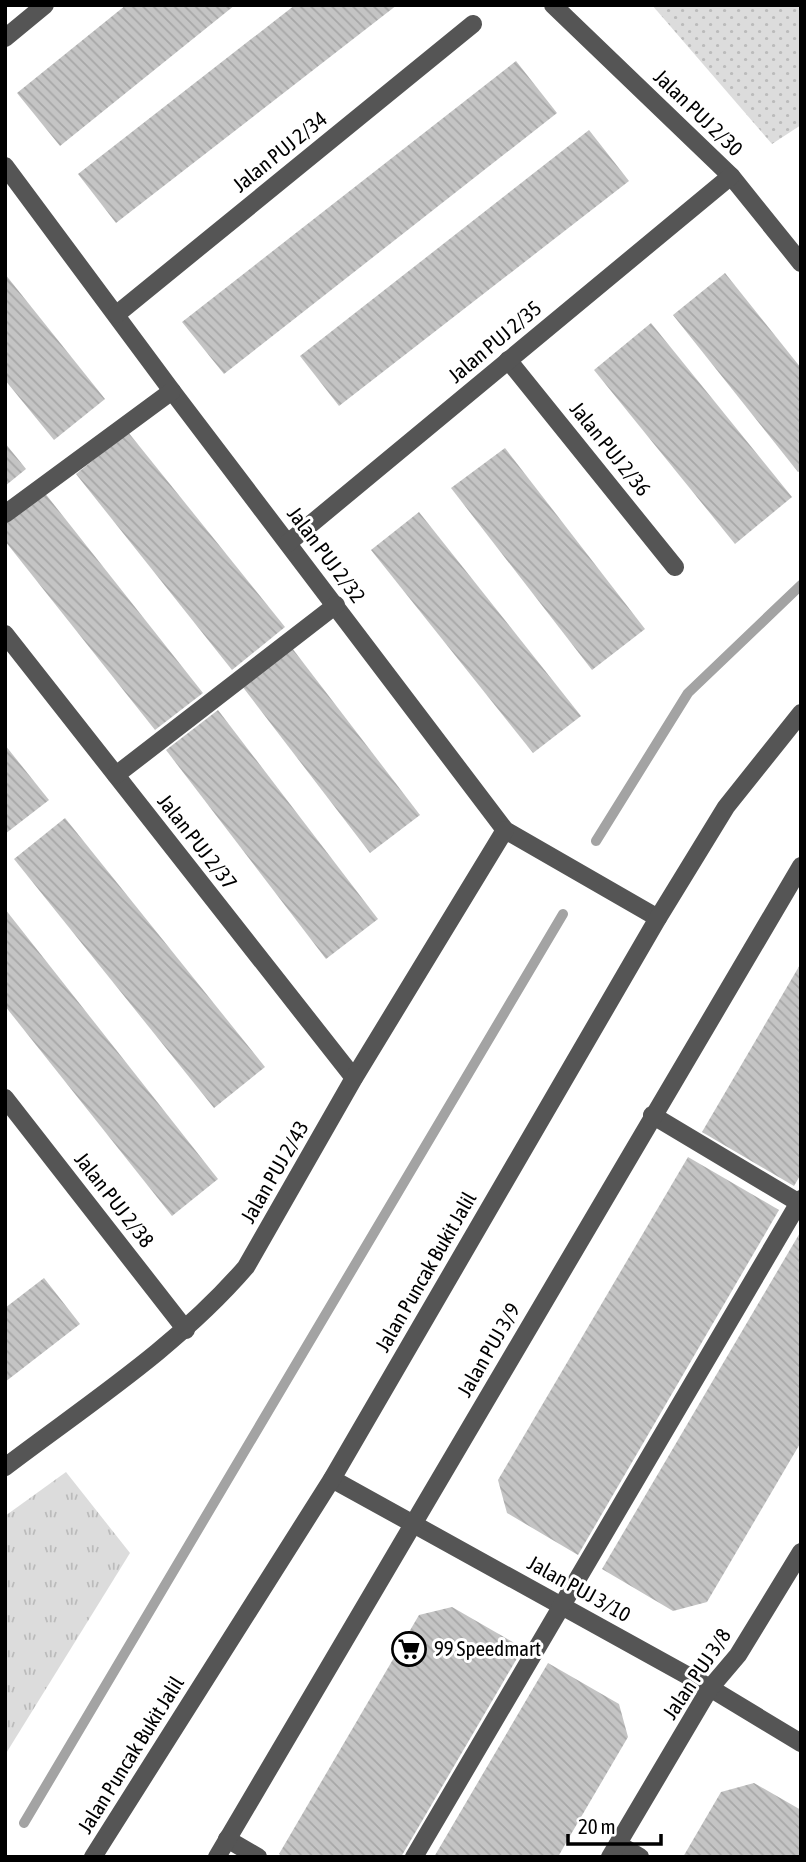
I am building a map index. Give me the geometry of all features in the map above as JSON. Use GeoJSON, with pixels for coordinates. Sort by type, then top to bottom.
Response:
{"type":"FeatureCollection","features":[{"type":"Feature","properties":{"kind":"street"},"geometry":{"type":"LineString","coordinates":[[5,38],[45,5]]}},
{"type":"Feature","properties":{"kind":"street","name":"Jalan PUJ 2/30"},"geometry":{"type":"LineString","coordinates":[[553,5],[731,176],[801,263]]}},
{"type":"Feature","properties":{"kind":"street","name":"Jalan PUJ 2/34"},"geometry":{"type":"LineString","coordinates":[[117,314],[473,24]]}},
{"type":"Feature","properties":{"kind":"street","name":"Jalan PUJ 2/32"},"geometry":{"type":"LineString","coordinates":[[5,166],[505,830],[658,918]]}},
{"type":"Feature","properties":{"kind":"street","name":"Jalan PUJ 2/35"},"geometry":{"type":"LineString","coordinates":[[288,543],[731,176]]}},
{"type":"Feature","properties":{"kind":"street","name":"Jalan PUJ 2/36"},"geometry":{"type":"LineString","coordinates":[[508,360],[675,567]]}},
{"type":"Feature","properties":{"kind":"street"},"geometry":{"type":"LineString","coordinates":[[5,514],[172,391]]}},
{"type":"Feature","properties":{"kind":"street"},"geometry":{"type":"LineString","coordinates":[[116,775],[336,605]]}},
{"type":"Feature","properties":{"kind":"street","name":"Jalan PUJ 2/37"},"geometry":{"type":"LineString","coordinates":[[5,634],[354,1078]]}},
{"type":"Feature","properties":{"kind":"street","name":"Jalan Puncak Bukit Jalil"},"geometry":{"type":"LineString","coordinates":[[93,1857],[332,1479],[658,918],[726,807],[801,713]]}},
{"type":"Feature","properties":{"kind":"street","name":"Jalan PUJ 2/43"},"geometry":{"type":"LineString","coordinates":[[5,1467],[186,1330],[246,1267],[354,1078],[505,830]]}},
{"type":"Feature","properties":{"kind":"street","name":"Jalan PUJ 3/9"},"geometry":{"type":"LineString","coordinates":[[217,1857],[801,866]]}},
{"type":"Feature","properties":{"kind":"street","name":"Jalan PUJ 2/38"},"geometry":{"type":"LineString","coordinates":[[8,1105],[186,1330]]}},
{"type":"Feature","properties":{"kind":"street"},"geometry":{"type":"LineString","coordinates":[[414,1857],[800,1202],[652,1115]]}},
{"type":"Feature","properties":{"kind":"street","name":"Jalan PUJ 3/10"},"geometry":{"type":"LineString","coordinates":[[332,1479],[710,1688],[801,1743]]}},
{"type":"Feature","properties":{"kind":"street","name":"Jalan PUJ 3/8"},"geometry":{"type":"LineString","coordinates":[[614,1850],[710,1688],[738,1656],[801,1552]]}},
{"type":"Feature","properties":{"kind":"street"},"geometry":{"type":"LineString","coordinates":[[227,1839],[258,1857]]}},
{"type":"Feature","properties":{"kind":"street"},"geometry":{"type":"LineString","coordinates":[[614,1850],[640,1857]]}},
{"type":"Feature","properties":{"kind":"green space"},"geometry":{"type":"Polygon","coordinates":[[[652,5],[801,5],[801,125],[772,144],[652,5]]]}},
{"type":"Feature","properties":{"kind":"green space"},"geometry":{"type":"Polygon","coordinates":[[[66,1472],[130,1553],[5,1755],[5,1516],[66,1472]]]}},
{"type":"Feature","properties":{"kind":"building"},"geometry":{"type":"Polygon","coordinates":[[[126,5],[235,5],[60,146],[17,93],[126,5]]]}},
{"type":"Feature","properties":{"kind":"building"},"geometry":{"type":"Polygon","coordinates":[[[295,5],[397,5],[116,223],[78,174],[295,5]]]}},
{"type":"Feature","properties":{"kind":"building"},"geometry":{"type":"Polygon","coordinates":[[[516,61],[557,113],[224,374],[182,322],[516,61]]]}},
{"type":"Feature","properties":{"kind":"building"},"geometry":{"type":"Polygon","coordinates":[[[589,130],[629,181],[339,406],[300,356],[589,130]]]}},
{"type":"Feature","properties":{"kind":"building"},"geometry":{"type":"Polygon","coordinates":[[[725,273],[801,368],[801,470],[798,472],[673,315],[725,273]]]}},
{"type":"Feature","properties":{"kind":"building"},"geometry":{"type":"Polygon","coordinates":[[[5,274],[105,399],[54,440],[5,380],[5,274]]]}},
{"type":"Feature","properties":{"kind":"building"},"geometry":{"type":"Polygon","coordinates":[[[651,323],[792,497],[735,544],[594,370],[651,323]]]}},
{"type":"Feature","properties":{"kind":"building"},"geometry":{"type":"Polygon","coordinates":[[[128,432],[285,627],[232,670],[76,474],[128,432]]]}},
{"type":"Feature","properties":{"kind":"building"},"geometry":{"type":"Polygon","coordinates":[[[5,443],[26,469],[5,486],[5,443]]]}},
{"type":"Feature","properties":{"kind":"building"},"geometry":{"type":"Polygon","coordinates":[[[505,448],[645,629],[592,670],[451,488],[505,448]]]}},
{"type":"Feature","properties":{"kind":"building"},"geometry":{"type":"Polygon","coordinates":[[[44,492],[203,693],[155,730],[5,541],[5,523],[44,492]]]}},
{"type":"Feature","properties":{"kind":"building"},"geometry":{"type":"Polygon","coordinates":[[[419,512],[581,716],[533,753],[371,550],[419,512]]]}},
{"type":"Feature","properties":{"kind":"building"},"geometry":{"type":"Polygon","coordinates":[[[292,648],[420,815],[370,853],[242,686],[292,648]]]}},
{"type":"Feature","properties":{"kind":"building"},"geometry":{"type":"Polygon","coordinates":[[[218,710],[378,919],[326,959],[166,750],[218,710]]]}},
{"type":"Feature","properties":{"kind":"building"},"geometry":{"type":"Polygon","coordinates":[[[5,745],[49,800],[5,834],[5,745]]]}},
{"type":"Feature","properties":{"kind":"building"},"geometry":{"type":"Polygon","coordinates":[[[65,818],[265,1067],[214,1108],[14,859],[65,818]]]}},
{"type":"Feature","properties":{"kind":"building"},"geometry":{"type":"Polygon","coordinates":[[[5,909],[218,1179],[172,1216],[5,1006],[5,909]]]}},
{"type":"Feature","properties":{"kind":"building"},"geometry":{"type":"Polygon","coordinates":[[[801,963],[801,1174],[794,1186],[702,1132],[801,963]]]}},
{"type":"Feature","properties":{"kind":"building"},"geometry":{"type":"Polygon","coordinates":[[[688,1157],[779,1210],[578,1555],[507,1513],[498,1480],[688,1157]]]}},
{"type":"Feature","properties":{"kind":"building"},"geometry":{"type":"Polygon","coordinates":[[[801,1231],[801,1442],[707,1602],[673,1611],[602,1569],[801,1231]]]}},
{"type":"Feature","properties":{"kind":"building"},"geometry":{"type":"Polygon","coordinates":[[[44,1278],[80,1324],[5,1382],[5,1308],[44,1278]]]}},
{"type":"Feature","properties":{"kind":"building"},"geometry":{"type":"Polygon","coordinates":[[[452,1607],[523,1648],[401,1857],[284,1857],[279,1854],[419,1615],[452,1607]]]}},
{"type":"Feature","properties":{"kind":"building"},"geometry":{"type":"Polygon","coordinates":[[[548,1663],[619,1704],[628,1737],[558,1857],[434,1857],[548,1663]]]}},
{"type":"Feature","properties":{"kind":"building"},"geometry":{"type":"Polygon","coordinates":[[[754,1783],[801,1810],[801,1857],[683,1857],[721,1792],[754,1783]]]}},
{"type":"Feature","properties":{"kind":"waterway"},"geometry":{"type":"LineString","coordinates":[[596,841],[688,693],[801,585]]}},
{"type":"Feature","properties":{"kind":"waterway"},"geometry":{"type":"LineString","coordinates":[[24,1823],[563,914]]}},
{"type":"Feature","properties":{"kind":"place","name":"99 Speedmart"},"geometry":{"type":"Point","coordinates":[409,1649]}}]}
